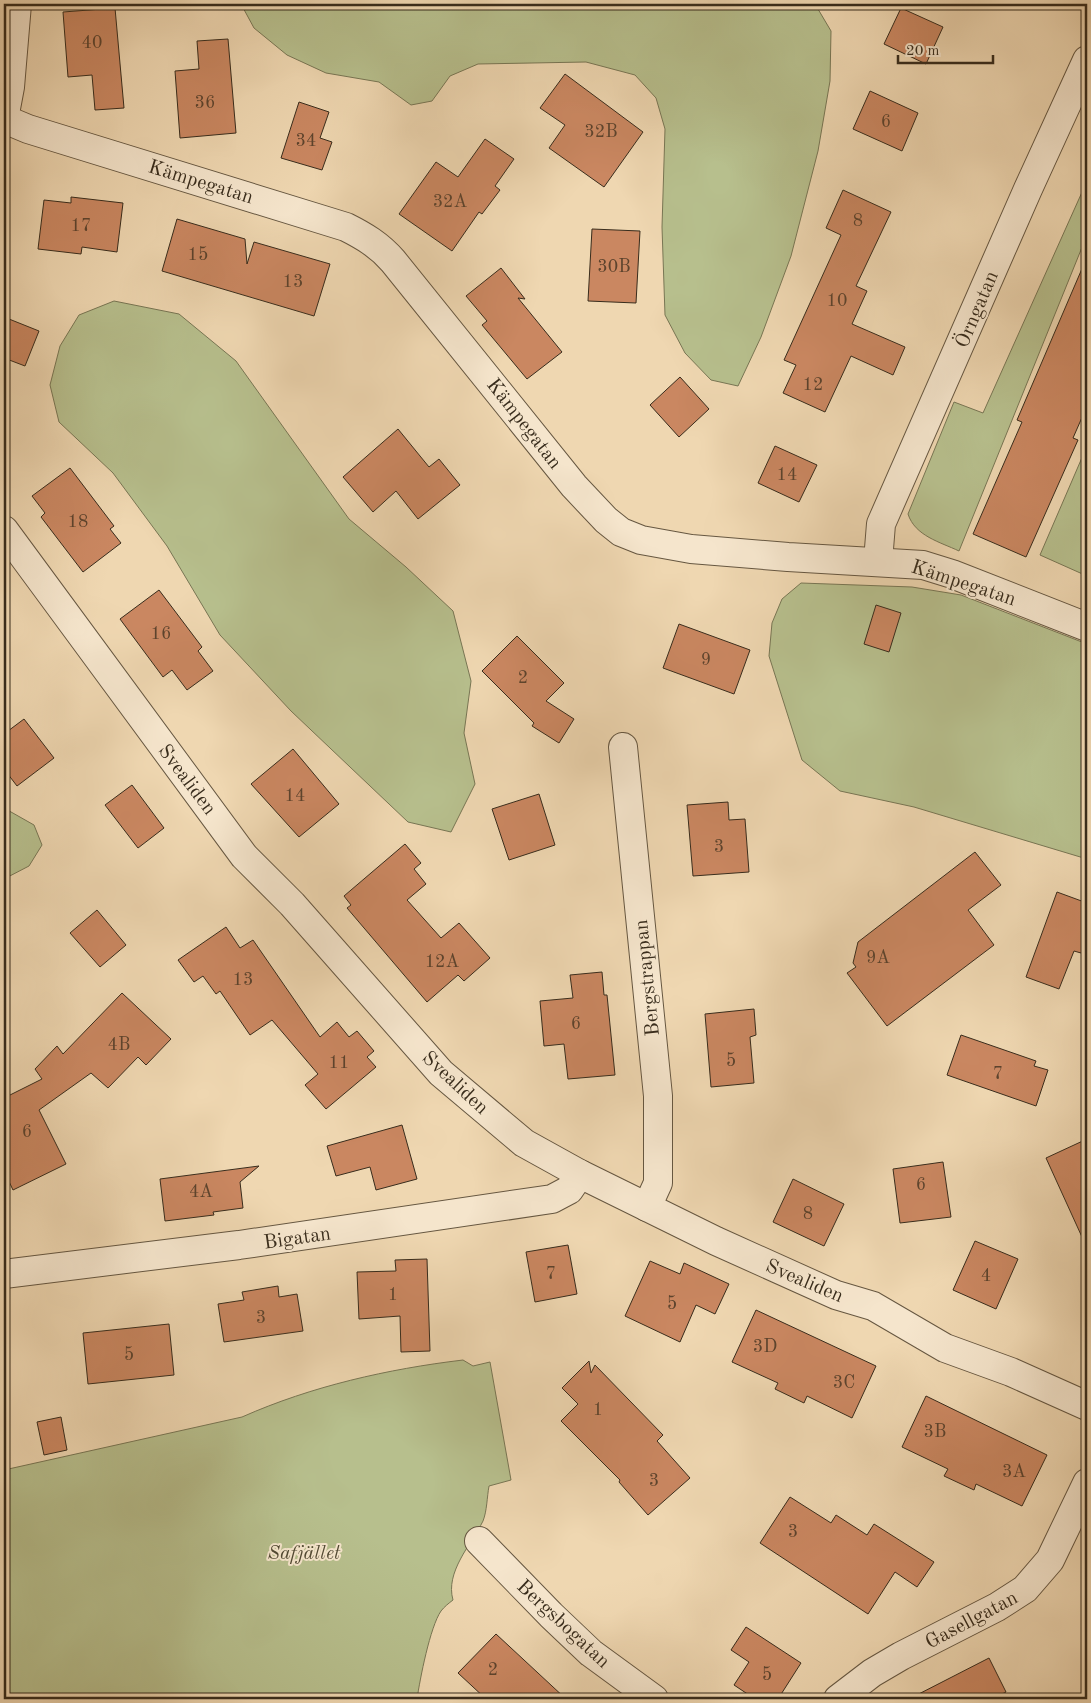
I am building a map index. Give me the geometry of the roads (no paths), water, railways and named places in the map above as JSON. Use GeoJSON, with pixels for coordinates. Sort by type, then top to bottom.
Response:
{"type":"FeatureCollection","features":[{"type":"Feature","properties":{"kind":"street"},"geometry":{"type":"LineString","coordinates":[[4,119],[10,87],[16,4]]}},
{"type":"Feature","properties":{"kind":"street","name":"Örngatan"},"geometry":{"type":"LineString","coordinates":[[878,560],[881,524],[1032,180],[1087,60]]}},
{"type":"Feature","properties":{"kind":"street","name":"Kämpegatan"},"geometry":{"type":"LineString","coordinates":[[4,119],[28,129],[346,227],[369,239],[393,260],[574,486],[606,520],[621,532],[650,542],[691,549],[788,557],[878,560],[923,565],[1087,627]]}},
{"type":"Feature","properties":{"kind":"street","name":"Svealiden"},"geometry":{"type":"LineString","coordinates":[[4,530],[244,856],[292,904],[441,1073],[524,1142],[580,1174],[647,1207],[836,1295],[873,1306],[945,1348],[1011,1372],[1087,1406]]}},
{"type":"Feature","properties":{"kind":"street","name":"Bergstrappan"},"geometry":{"type":"LineString","coordinates":[[623,747],[658,1096],[658,1183],[647,1207]]}},
{"type":"Feature","properties":{"kind":"street","name":"Bigatan"},"geometry":{"type":"LineString","coordinates":[[4,1274],[239,1245],[552,1199],[569,1190],[580,1174]]}},
{"type":"Feature","properties":{"kind":"street","name":"Gasellgatan"},"geometry":{"type":"LineString","coordinates":[[838,1699],[872,1673],[997,1607],[1025,1589],[1050,1560],[1087,1483]]}},
{"type":"Feature","properties":{"kind":"street","name":"Bergsbogatan"},"geometry":{"type":"LineString","coordinates":[[479,1541],[591,1653],[654,1699]]}},
{"type":"Feature","properties":{"kind":"park label","name":"Safjället"},"geometry":{"type":"Point","coordinates":[304,1552]}}]}
